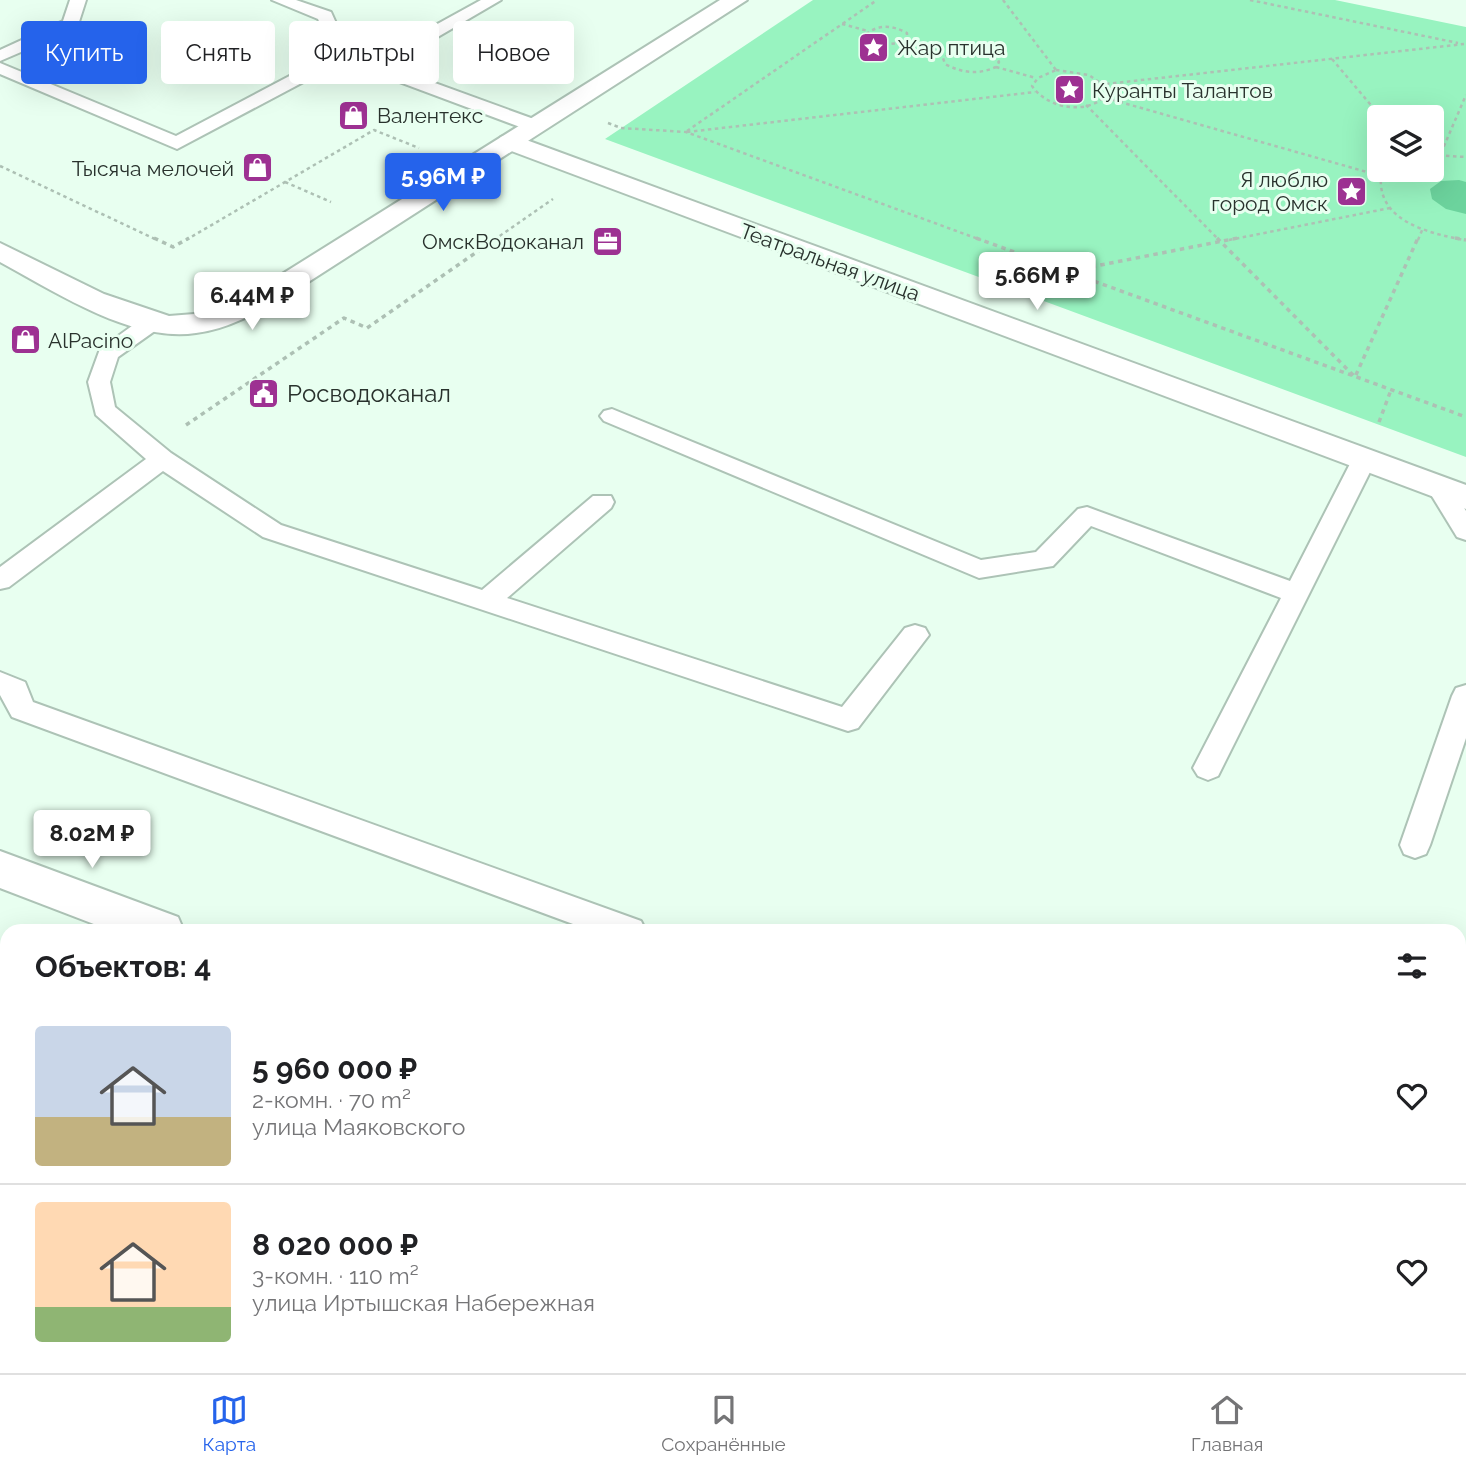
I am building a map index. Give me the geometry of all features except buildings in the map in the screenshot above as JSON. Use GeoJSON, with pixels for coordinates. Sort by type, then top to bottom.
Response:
{"type":"FeatureCollection","features":[{"type":"Feature","properties":{"kind":"main road"},"geometry":{"type":"LineString","coordinates":[[0,251],[118,311],[151,323],[192,325],[233,313],[289,282],[736,0]]}},
{"type":"Feature","properties":{"kind":"main road","name":"Театральная улица"},"geometry":{"type":"LineString","coordinates":[[510,142],[1363,462],[1453,493]]}},
{"type":"Feature","properties":{"kind":"main road"},"geometry":{"type":"LineString","coordinates":[[0,869],[144,924]]}},
{"type":"Feature","properties":{"kind":"lane"},"geometry":{"type":"LineString","coordinates":[[4,50],[71,24],[78,0]]}},
{"type":"Feature","properties":{"kind":"lane"},"geometry":{"type":"LineString","coordinates":[[280,0],[325,16],[327,21]]}},
{"type":"Feature","properties":{"kind":"lane"},"geometry":{"type":"LineString","coordinates":[[439,30],[493,0]]}},
{"type":"Feature","properties":{"kind":"lane"},"geometry":{"type":"LineString","coordinates":[[0,68],[177,143],[289,83]]}},
{"type":"Feature","properties":{"kind":"lane"},"geometry":{"type":"LineString","coordinates":[[419,84],[535,127]]}},
{"type":"Feature","properties":{"kind":"lane"},"geometry":{"type":"LineString","coordinates":[[151,323],[108,354],[99,382],[104,410],[156,454],[272,531],[848,720],[915,635]]}},
{"type":"Feature","properties":{"kind":"lane"},"geometry":{"type":"LineString","coordinates":[[612,416],[979,569],[1044,560],[1087,515],[1295,593]]}},
{"type":"Feature","properties":{"kind":"lane"},"geometry":{"type":"LineString","coordinates":[[0,580],[156,454]]}},
{"type":"Feature","properties":{"kind":"lane"},"geometry":{"type":"LineString","coordinates":[[1208,768],[1363,462]]}},
{"type":"Feature","properties":{"kind":"lane"},"geometry":{"type":"LineString","coordinates":[[1453,493],[1466,531]]}},
{"type":"Feature","properties":{"kind":"lane"},"geometry":{"type":"LineString","coordinates":[[486,601],[602,502]]}},
{"type":"Feature","properties":{"kind":"lane"},"geometry":{"type":"LineString","coordinates":[[0,684],[15,690],[22,709],[611,924]]}},
{"type":"Feature","properties":{"kind":"lane"},"geometry":{"type":"LineString","coordinates":[[1415,845],[1466,696]]}},
{"type":"Feature","properties":{"kind":"path"},"geometry":{"type":"LineString","coordinates":[[686,132],[877,0]]}},
{"type":"Feature","properties":{"kind":"path"},"geometry":{"type":"LineString","coordinates":[[1003,0],[1057,71]]}},
{"type":"Feature","properties":{"kind":"path"},"geometry":{"type":"LineString","coordinates":[[1250,0],[1465,45]]}},
{"type":"Feature","properties":{"kind":"path"},"geometry":{"type":"LineString","coordinates":[[842,24],[868,31],[883,26],[902,29],[907,33],[906,42]]}},
{"type":"Feature","properties":{"kind":"path"},"geometry":{"type":"LineString","coordinates":[[868,31],[867,40],[881,46],[906,42],[946,53],[965,47],[978,48],[996,56],[999,62],[989,72],[964,73],[945,64],[943,58],[946,53]]}},
{"type":"Feature","properties":{"kind":"path"},"geometry":{"type":"LineString","coordinates":[[1106,84],[1465,45]]}},
{"type":"Feature","properties":{"kind":"path"},"geometry":{"type":"LineString","coordinates":[[1331,58],[1371,105]]}},
{"type":"Feature","properties":{"kind":"path"},"geometry":{"type":"LineString","coordinates":[[996,67],[1036,78],[1057,71],[1089,74],[1106,84],[1110,90],[1105,98],[1087,106],[1052,103],[1035,92],[1032,86],[1036,78]]}},
{"type":"Feature","properties":{"kind":"path"},"geometry":{"type":"LineString","coordinates":[[565,108],[621,128],[686,132],[1035,92]]}},
{"type":"Feature","properties":{"kind":"path"},"geometry":{"type":"LineString","coordinates":[[1444,146],[1466,95]]}},
{"type":"Feature","properties":{"kind":"path"},"geometry":{"type":"LineString","coordinates":[[1105,98],[1367,172]]}},
{"type":"Feature","properties":{"kind":"path"},"geometry":{"type":"LineString","coordinates":[[1087,106],[1355,377]]}},
{"type":"Feature","properties":{"kind":"path"},"geometry":{"type":"LineString","coordinates":[[0,166],[173,247],[374,130],[419,148]]}},
{"type":"Feature","properties":{"kind":"path"},"geometry":{"type":"LineString","coordinates":[[686,132],[1005,251],[1466,416]]}},
{"type":"Feature","properties":{"kind":"path"},"geometry":{"type":"LineString","coordinates":[[1444,153],[1466,157]]}},
{"type":"Feature","properties":{"kind":"path"},"geometry":{"type":"LineString","coordinates":[[284,182],[331,202]]}},
{"type":"Feature","properties":{"kind":"path"},"geometry":{"type":"LineString","coordinates":[[1381,182],[1380,193],[1390,208],[1423,228],[1466,240]]}},
{"type":"Feature","properties":{"kind":"path"},"geometry":{"type":"LineString","coordinates":[[156,454],[344,318],[367,328],[560,194]]}},
{"type":"Feature","properties":{"kind":"path"},"geometry":{"type":"LineString","coordinates":[[1063,272],[1390,208]]}},
{"type":"Feature","properties":{"kind":"path"},"geometry":{"type":"LineString","coordinates":[[1355,377],[1423,228]]}},
{"type":"Feature","properties":{"kind":"path"},"geometry":{"type":"LineString","coordinates":[[981,275],[1005,251]]}},
{"type":"Feature","properties":{"kind":"shaded area"},"geometry":{"type":"Polygon","coordinates":[[[813,0],[1335,0],[1466,27],[1466,457],[605,139],[813,0]]]}},
{"type":"Feature","properties":{"kind":"shaded area"},"geometry":{"type":"Polygon","coordinates":[[[1444,181],[1466,182],[1466,214],[1446,209],[1432,199],[1430,189],[1444,181]]]}},
{"type":"Feature","properties":{"kind":"place","name":"Жар птица"},"geometry":{"type":"Point","coordinates":[874,47]}},
{"type":"Feature","properties":{"kind":"place","name":"Куранты Талантов"},"geometry":{"type":"Point","coordinates":[1069,90]}},
{"type":"Feature","properties":{"kind":"place","name":"Валентекс"},"geometry":{"type":"Point","coordinates":[354,115]}},
{"type":"Feature","properties":{"kind":"place","name":"Тысяча мелочей"},"geometry":{"type":"Point","coordinates":[257,168]}},
{"type":"Feature","properties":{"kind":"place","name":"Я люблю город Омск"},"geometry":{"type":"Point","coordinates":[1351,191]}},
{"type":"Feature","properties":{"kind":"place","name":"ОмскВодоканал"},"geometry":{"type":"Point","coordinates":[607,241]}},
{"type":"Feature","properties":{"kind":"place","name":"AlPacino"},"geometry":{"type":"Point","coordinates":[25,340]}},
{"type":"Feature","properties":{"kind":"place","name":"Росводоканал"},"geometry":{"type":"Point","coordinates":[264,393]}}]}
